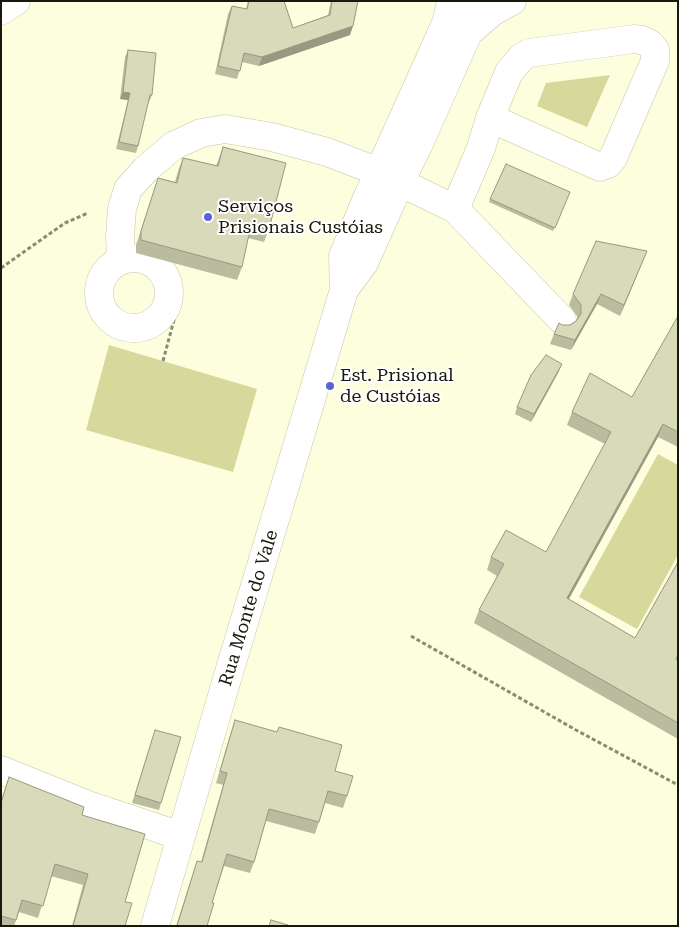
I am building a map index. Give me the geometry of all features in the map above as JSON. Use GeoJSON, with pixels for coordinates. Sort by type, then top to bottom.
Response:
{"type":"FeatureCollection","features":[{"type":"Feature","properties":{"kind":"street"},"geometry":{"type":"LineString","coordinates":[[1,10],[16,1]]}},
{"type":"Feature","properties":{"kind":"street"},"geometry":{"type":"LineString","coordinates":[[427,1],[455,18]]}},
{"type":"Feature","properties":{"kind":"street","name":"Rua Monte do Vale"},"geometry":{"type":"LineString","coordinates":[[155,926],[344,290],[343,256],[365,203],[418,146],[455,18],[474,1]]}},
{"type":"Feature","properties":{"kind":"street","name":"Rua Monte do Vale"},"geometry":{"type":"LineString","coordinates":[[455,18],[492,12],[512,1]]}},
{"type":"Feature","properties":{"kind":"street"},"geometry":{"type":"LineString","coordinates":[[455,209],[481,148],[490,118],[509,72],[522,57],[529,53],[634,39],[650,44],[655,50],[655,61],[613,158],[608,164],[600,166],[490,118]]}},
{"type":"Feature","properties":{"kind":"street"},"geometry":{"type":"LineString","coordinates":[[121,260],[122,209],[128,189],[146,169],[173,146],[201,133],[225,129],[272,137],[326,152],[389,177],[455,209],[562,320]]}},
{"type":"Feature","properties":{"kind":"street"},"geometry":{"type":"LineString","coordinates":[[132,258],[144,260],[154,264],[162,272],[168,283],[167,306],[161,316],[152,323],[142,327],[130,328],[119,325],[109,318],[103,309],[99,298],[100,286],[111,266],[121,260],[132,258]]}},
{"type":"Feature","properties":{"kind":"street"},"geometry":{"type":"LineString","coordinates":[[1,770],[88,805],[181,836]]}},
{"type":"Feature","properties":{"kind":"path"},"geometry":{"type":"LineString","coordinates":[[1,268],[65,223],[88,213]]}},
{"type":"Feature","properties":{"kind":"path"},"geometry":{"type":"LineString","coordinates":[[163,361],[174,320],[167,306]]}},
{"type":"Feature","properties":{"kind":"path"},"geometry":{"type":"LineString","coordinates":[[411,636],[576,730],[678,785]]}},
{"type":"Feature","properties":{"kind":"green space"},"geometry":{"type":"Polygon","coordinates":[[[610,75],[587,127],[537,106],[546,83],[610,75]]]}},
{"type":"Feature","properties":{"kind":"green space"},"geometry":{"type":"Polygon","coordinates":[[[109,345],[257,389],[233,472],[86,430],[109,345]]]}},
{"type":"Feature","properties":{"kind":"green space"},"geometry":{"type":"Polygon","coordinates":[[[658,454],[678,465],[678,555],[637,629],[579,597],[658,454]]]}},
{"type":"Feature","properties":{"kind":"building"},"geometry":{"type":"Polygon","coordinates":[[[249,1],[284,1],[293,28],[330,15],[332,1],[358,1],[353,26],[262,57],[244,53],[240,71],[218,66],[232,6],[247,9],[249,1]]]}},
{"type":"Feature","properties":{"kind":"building"},"geometry":{"type":"Polygon","coordinates":[[[128,50],[156,53],[152,95],[150,95],[138,146],[119,142],[130,93],[123,92],[128,50]]]}},
{"type":"Feature","properties":{"kind":"building","name":"Serviços Prisionais Custóias"},"geometry":{"type":"Polygon","coordinates":[[[223,147],[286,163],[269,229],[251,225],[242,267],[141,240],[141,231],[158,178],[177,183],[183,158],[218,166],[223,147]]]}},
{"type":"Feature","properties":{"kind":"building"},"geometry":{"type":"Polygon","coordinates":[[[506,164],[570,192],[555,228],[490,199],[506,164]]]}},
{"type":"Feature","properties":{"kind":"building"},"geometry":{"type":"Polygon","coordinates":[[[596,241],[647,251],[624,305],[601,294],[575,340],[554,334],[559,323],[570,325],[581,314],[581,305],[573,294],[596,241]]]}},
{"type":"Feature","properties":{"kind":"building"},"geometry":{"type":"Polygon","coordinates":[[[678,316],[678,432],[663,424],[567,598],[635,638],[678,562],[678,655],[676,659],[678,660],[678,723],[479,610],[504,564],[491,557],[506,530],[546,552],[611,432],[572,412],[590,373],[632,397],[678,316]]]}},
{"type":"Feature","properties":{"kind":"building"},"geometry":{"type":"Polygon","coordinates":[[[546,355],[562,364],[534,414],[517,407],[531,375],[546,355]]]}},
{"type":"Feature","properties":{"kind":"building"},"geometry":{"type":"Polygon","coordinates":[[[235,720],[277,732],[279,727],[342,745],[335,771],[353,776],[347,796],[328,791],[319,822],[269,809],[254,862],[227,854],[207,926],[177,926],[197,861],[202,862],[227,773],[220,771],[235,720]]]}},
{"type":"Feature","properties":{"kind":"building"},"geometry":{"type":"Polygon","coordinates":[[[155,730],[181,737],[161,803],[135,795],[155,730]]]}},
{"type":"Feature","properties":{"kind":"building"},"geometry":{"type":"Polygon","coordinates":[[[9,777],[84,807],[82,815],[145,834],[125,902],[132,903],[125,926],[73,926],[88,874],[55,864],[43,906],[22,900],[16,920],[1,916],[1,803],[9,777]]]}},
{"type":"Feature","properties":{"kind":"building"},"geometry":{"type":"Polygon","coordinates":[[[271,920],[288,925],[269,926],[271,920]]]}},
{"type":"Feature","properties":{"kind":"place","name":"Serviços Prisionais Custóias"},"geometry":{"type":"Point","coordinates":[208,217]}},
{"type":"Feature","properties":{"kind":"place","name":"Est. Prisional de Custóias"},"geometry":{"type":"Point","coordinates":[330,386]}}]}
